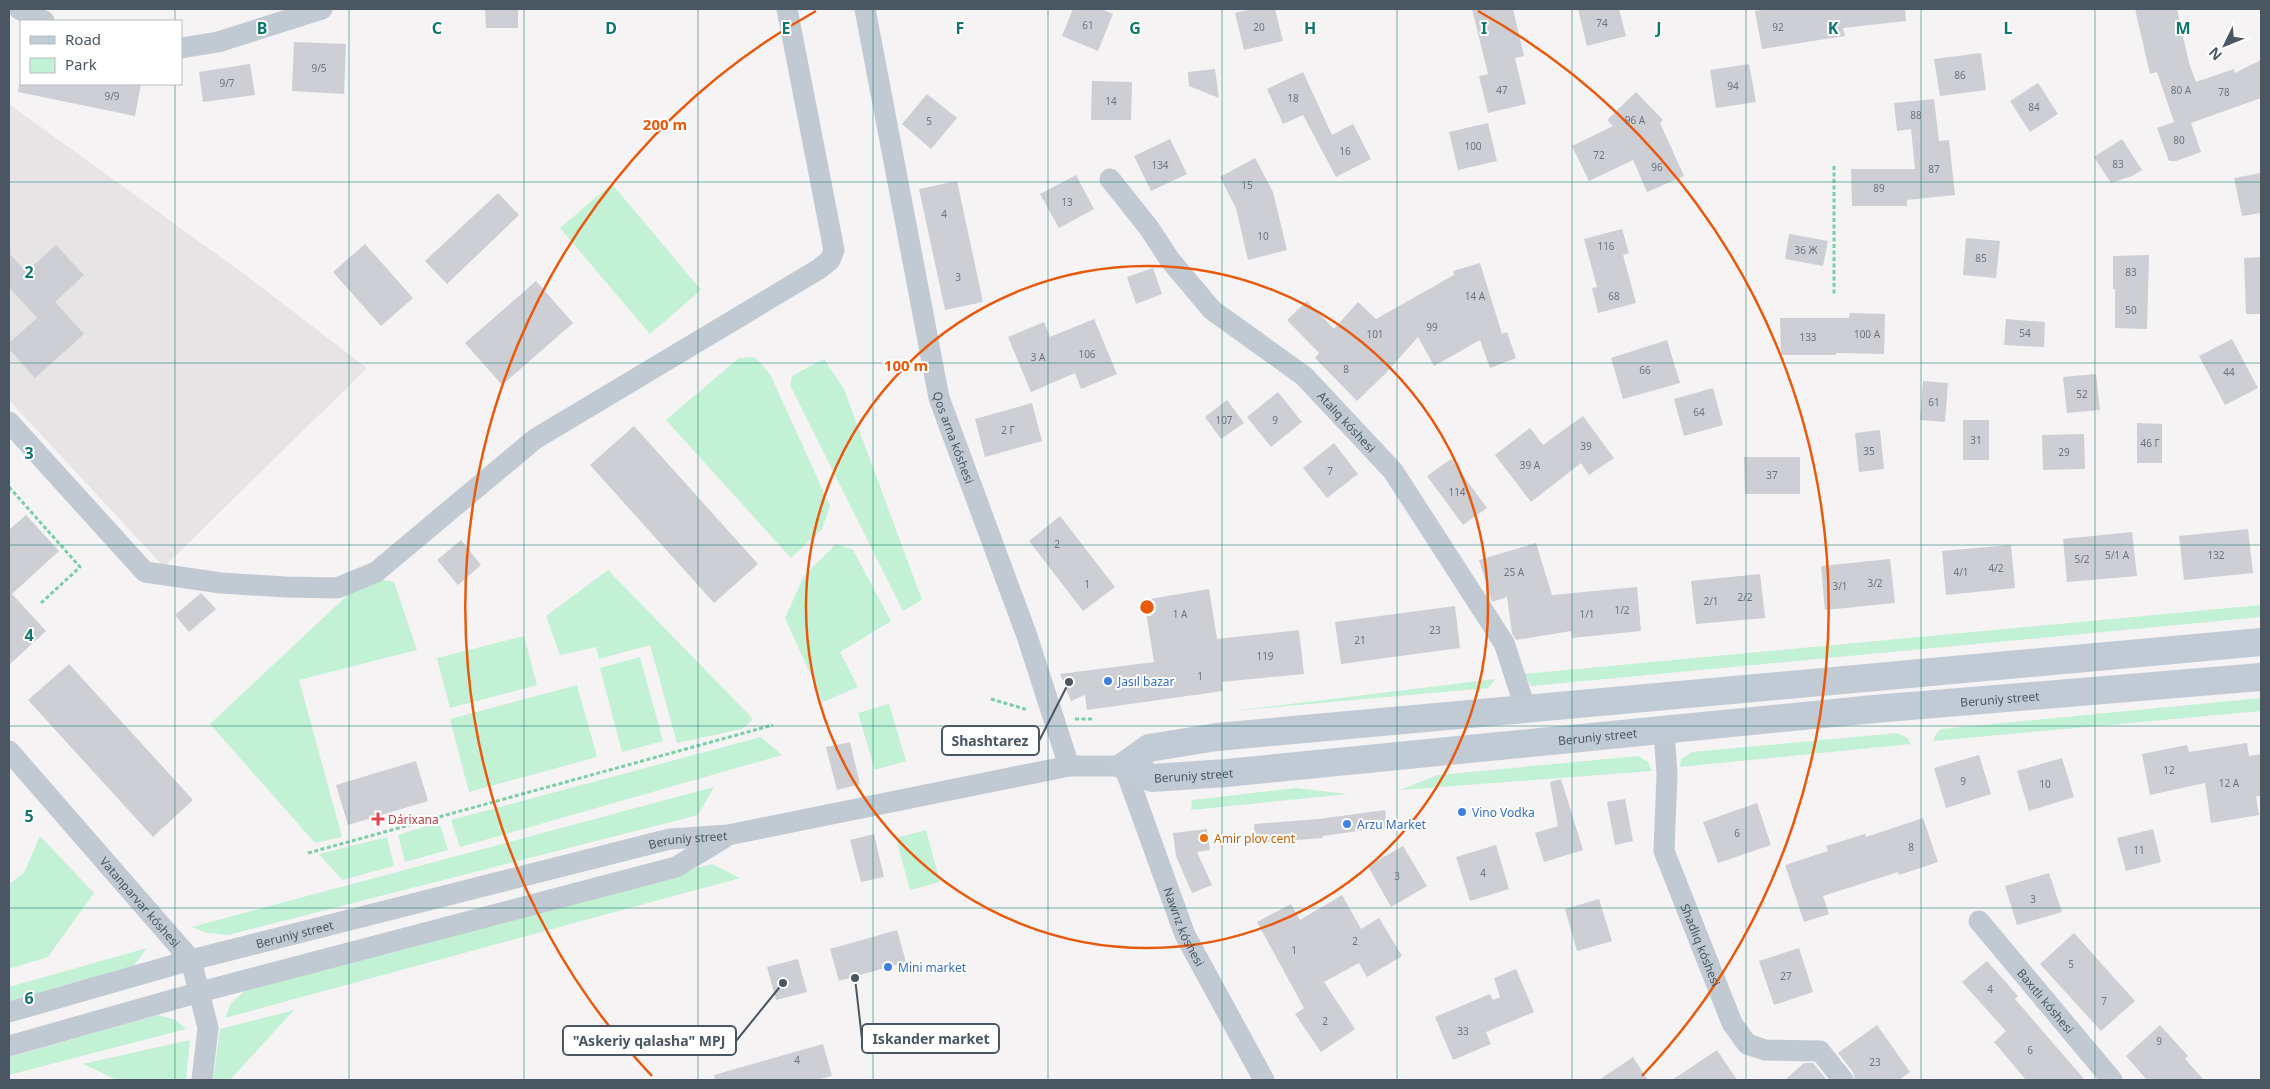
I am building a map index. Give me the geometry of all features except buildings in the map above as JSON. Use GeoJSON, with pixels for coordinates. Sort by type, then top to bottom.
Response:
{"type":"FeatureCollection","features":[{"type":"Feature","properties":{"kind":"street"},"geometry":{"type":"LineString","coordinates":[[19,9],[42,20]]}},
{"type":"Feature","properties":{"kind":"street"},"geometry":{"type":"LineString","coordinates":[[182,48],[218,42],[322,9]]}},
{"type":"Feature","properties":{"kind":"street"},"geometry":{"type":"LineString","coordinates":[[9,422],[146,572],[221,583],[286,588],[337,588],[376,572],[535,439],[820,269],[830,260],[834,250],[787,9]]}},
{"type":"Feature","properties":{"kind":"street","name":"Qos arna kóshesi"},"geometry":{"type":"LineString","coordinates":[[865,9],[940,398],[1027,636],[1069,766]]}},
{"type":"Feature","properties":{"kind":"street","name":"Atalıq kóshesi"},"geometry":{"type":"LineString","coordinates":[[1110,179],[1149,228],[1170,260],[1212,310],[1304,376],[1393,471],[1504,643],[1526,710]]}},
{"type":"Feature","properties":{"kind":"street"},"geometry":{"type":"LineString","coordinates":[[728,835],[1069,766],[1124,766],[1149,748],[1217,737],[2261,642]]}},
{"type":"Feature","properties":{"kind":"street","name":"Beruniy street"},"geometry":{"type":"LineString","coordinates":[[1124,766],[1152,778],[1664,731],[1874,709],[2261,677]]}},
{"type":"Feature","properties":{"kind":"street","name":"Shadlıq kóshesi"},"geometry":{"type":"LineString","coordinates":[[1664,731],[1667,774],[1664,851],[1732,1023],[1747,1044],[1765,1050],[1820,1052],[1843,1080]]}},
{"type":"Feature","properties":{"kind":"street","name":"Vatanparvar kóshesi"},"geometry":{"type":"LineString","coordinates":[[9,751],[191,960],[208,1028],[202,1080]]}},
{"type":"Feature","properties":{"kind":"street","name":"Nawrız kóshesi"},"geometry":{"type":"LineString","coordinates":[[1124,766],[1185,935],[1264,1080]]}},
{"type":"Feature","properties":{"kind":"street","name":"Beruniy street"},"geometry":{"type":"LineString","coordinates":[[9,1012],[191,960],[670,839],[728,835]]}},
{"type":"Feature","properties":{"kind":"street","name":"Beruniy street"},"geometry":{"type":"LineString","coordinates":[[9,1046],[200,992],[676,867],[728,835]]}},
{"type":"Feature","properties":{"kind":"street","name":"Baxıtlı kóshesi"},"geometry":{"type":"LineString","coordinates":[[1979,921],[2112,1080]]}},
{"type":"Feature","properties":{"kind":"path"},"geometry":{"type":"LineString","coordinates":[[1834,166],[1834,295]]}},
{"type":"Feature","properties":{"kind":"path"},"geometry":{"type":"LineString","coordinates":[[9,487],[80,567],[40,604]]}},
{"type":"Feature","properties":{"kind":"path"},"geometry":{"type":"LineString","coordinates":[[308,853],[773,725]]}},
{"type":"Feature","properties":{"kind":"shaded area"},"geometry":{"type":"Polygon","coordinates":[[[9,104],[244,274],[367,368],[164,567],[9,400],[9,104]]]}},
{"type":"Feature","properties":{"kind":"green space"},"geometry":{"type":"Polygon","coordinates":[[[612,184],[701,290],[650,334],[560,228],[612,184]]]}},
{"type":"Feature","properties":{"kind":"green space"},"geometry":{"type":"Polygon","coordinates":[[[755,357],[770,374],[830,506],[822,529],[791,558],[666,420],[739,358],[755,357]]]}},
{"type":"Feature","properties":{"kind":"green space"},"geometry":{"type":"Polygon","coordinates":[[[824,359],[844,389],[922,600],[903,611],[790,385],[792,376],[824,359]]]}},
{"type":"Feature","properties":{"kind":"green space"},"geometry":{"type":"Polygon","coordinates":[[[836,544],[853,550],[891,621],[840,652],[858,687],[823,702],[785,618],[804,576],[836,544]]]}},
{"type":"Feature","properties":{"kind":"green space"},"geometry":{"type":"Polygon","coordinates":[[[608,570],[753,719],[742,729],[677,743],[650,645],[599,659],[596,647],[560,655],[546,616],[608,570]]]}},
{"type":"Feature","properties":{"kind":"green space"},"geometry":{"type":"Polygon","coordinates":[[[367,577],[394,582],[417,650],[299,680],[342,837],[315,843],[210,724],[367,577]]]}},
{"type":"Feature","properties":{"kind":"green space"},"geometry":{"type":"Polygon","coordinates":[[[2261,605],[2261,617],[1531,686],[1524,674],[2261,605]]]}},
{"type":"Feature","properties":{"kind":"green space"},"geometry":{"type":"Polygon","coordinates":[[[524,636],[537,685],[450,708],[437,658],[524,636]]]}},
{"type":"Feature","properties":{"kind":"green space"},"geometry":{"type":"Polygon","coordinates":[[[640,657],[663,741],[622,752],[600,668],[640,657]]]}},
{"type":"Feature","properties":{"kind":"green space"},"geometry":{"type":"Polygon","coordinates":[[[1496,679],[1488,688],[1232,711],[1496,679]]]}},
{"type":"Feature","properties":{"kind":"green space"},"geometry":{"type":"Polygon","coordinates":[[[577,685],[597,757],[469,792],[450,719],[577,685]]]}},
{"type":"Feature","properties":{"kind":"green space"},"geometry":{"type":"Polygon","coordinates":[[[2261,698],[2261,711],[1933,741],[1941,729],[2261,698]]]}},
{"type":"Feature","properties":{"kind":"green space"},"geometry":{"type":"Polygon","coordinates":[[[889,704],[906,761],[875,770],[858,713],[889,704]]]}},
{"type":"Feature","properties":{"kind":"green space"},"geometry":{"type":"Polygon","coordinates":[[[1898,733],[1907,738],[1911,744],[1680,767],[1681,759],[1692,752],[1898,733]]]}},
{"type":"Feature","properties":{"kind":"green space"},"geometry":{"type":"Polygon","coordinates":[[[761,737],[782,755],[460,847],[451,820],[761,737]]]}},
{"type":"Feature","properties":{"kind":"green space"},"geometry":{"type":"Polygon","coordinates":[[[1638,756],[1648,762],[1652,771],[1400,790],[1438,775],[1638,756]]]}},
{"type":"Feature","properties":{"kind":"green space"},"geometry":{"type":"Polygon","coordinates":[[[714,787],[698,815],[228,935],[207,933],[192,927],[714,787]]]}},
{"type":"Feature","properties":{"kind":"green space"},"geometry":{"type":"Polygon","coordinates":[[[1296,788],[1348,794],[1191,810],[1192,800],[1296,788]]]}},
{"type":"Feature","properties":{"kind":"green space"},"geometry":{"type":"Polygon","coordinates":[[[439,822],[448,850],[405,862],[398,835],[439,822]]]}},
{"type":"Feature","properties":{"kind":"green space"},"geometry":{"type":"Polygon","coordinates":[[[926,830],[940,882],[910,890],[896,838],[926,830]]]}},
{"type":"Feature","properties":{"kind":"green space"},"geometry":{"type":"Polygon","coordinates":[[[40,836],[94,893],[48,957],[9,969],[9,884],[24,873],[40,836]]]}},
{"type":"Feature","properties":{"kind":"green space"},"geometry":{"type":"Polygon","coordinates":[[[387,837],[394,866],[342,880],[319,854],[387,837]]]}},
{"type":"Feature","properties":{"kind":"green space"},"geometry":{"type":"Polygon","coordinates":[[[712,864],[740,878],[225,1018],[231,1003],[251,986],[712,864]]]}},
{"type":"Feature","properties":{"kind":"green space"},"geometry":{"type":"Polygon","coordinates":[[[147,948],[133,967],[9,1001],[9,987],[147,948]]]}},
{"type":"Feature","properties":{"kind":"green space"},"geometry":{"type":"Polygon","coordinates":[[[294,1010],[230,1080],[213,1080],[220,1029],[294,1010]]]}},
{"type":"Feature","properties":{"kind":"green space"},"geometry":{"type":"Polygon","coordinates":[[[158,1015],[176,1020],[186,1029],[9,1075],[9,1057],[158,1015]]]}},
{"type":"Feature","properties":{"kind":"green space"},"geometry":{"type":"Polygon","coordinates":[[[190,1040],[186,1080],[117,1080],[83,1064],[190,1040]]]}},
{"type":"Feature","properties":{"kind":"place","name":"Jasıl bazar"},"geometry":{"type":"Point","coordinates":[1108,681]}},
{"type":"Feature","properties":{"kind":"place","name":"Shashtarez"},"geometry":{"type":"Point","coordinates":[1069,682]}},
{"type":"Feature","properties":{"kind":"place","name":"Vino Vodka"},"geometry":{"type":"Point","coordinates":[1462,812]}},
{"type":"Feature","properties":{"kind":"place","name":"Dárixana"},"geometry":{"type":"Point","coordinates":[378,819]}},
{"type":"Feature","properties":{"kind":"place","name":"Arzu Market"},"geometry":{"type":"Point","coordinates":[1347,824]}},
{"type":"Feature","properties":{"kind":"place","name":"Amir plov cent"},"geometry":{"type":"Point","coordinates":[1204,838]}},
{"type":"Feature","properties":{"kind":"place","name":"Mini market"},"geometry":{"type":"Point","coordinates":[888,967]}},
{"type":"Feature","properties":{"kind":"place","name":"Iskander market"},"geometry":{"type":"Point","coordinates":[855,978]}},
{"type":"Feature","properties":{"kind":"place","name":"\"Askeriy qalasha\" MPJ"},"geometry":{"type":"Point","coordinates":[783,983]}}]}
